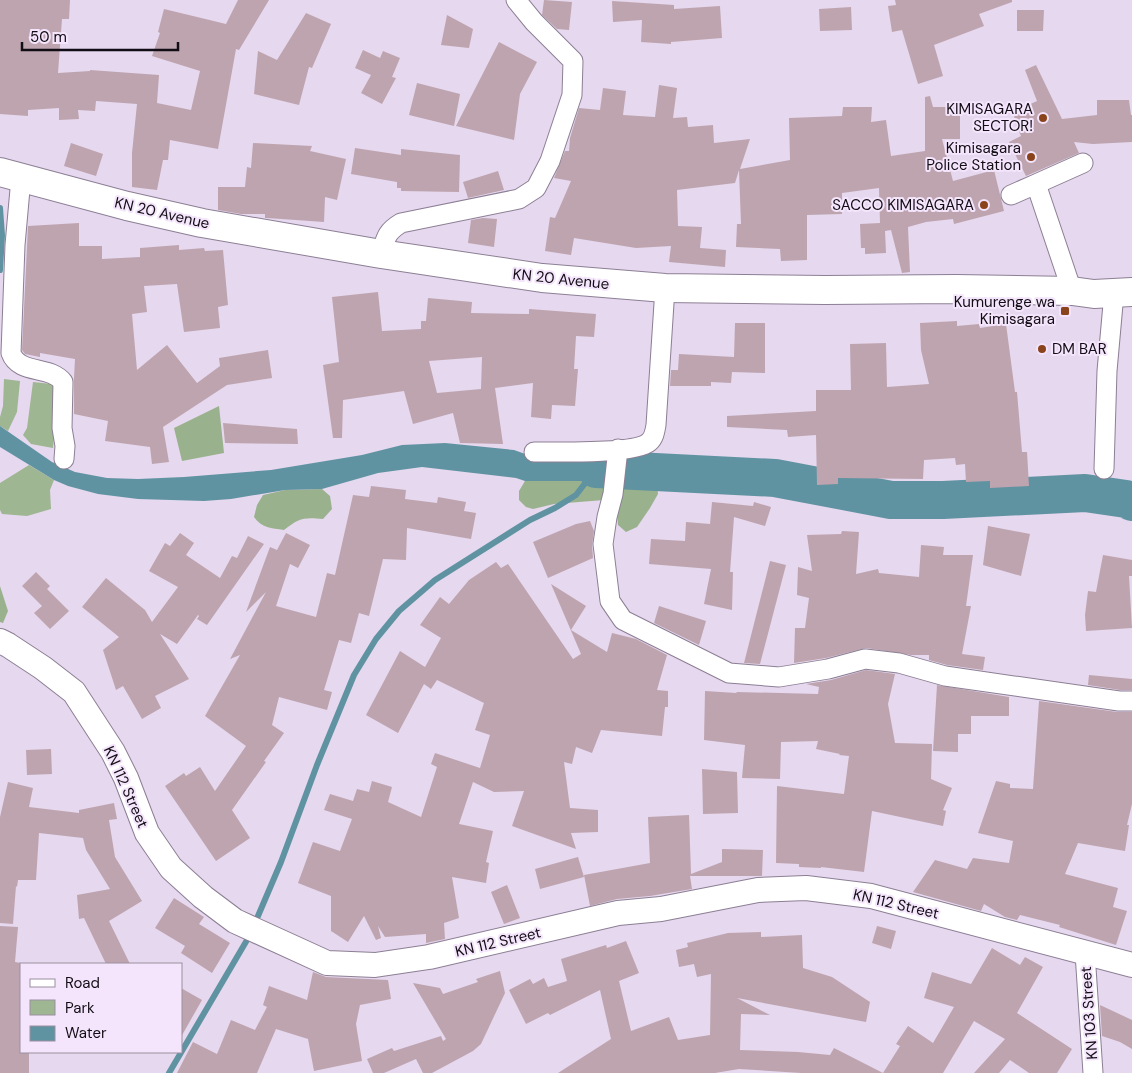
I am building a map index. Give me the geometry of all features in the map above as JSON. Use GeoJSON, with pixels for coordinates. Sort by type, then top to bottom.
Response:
{"type":"FeatureCollection","features":[{"type":"Feature","properties":{"kind":"main road","name":"KN 20 Avenue"},"geometry":{"type":"LineString","coordinates":[[10,175],[127,206],[202,223],[381,254],[542,278],[664,288],[956,289],[1072,291],[1094,294],[1123,293]]}},
{"type":"Feature","properties":{"kind":"street"},"geometry":{"type":"LineString","coordinates":[[381,254],[386,236],[391,229],[401,223],[519,199],[536,188],[550,162],[572,95],[573,60],[534,22],[516,0]]}},
{"type":"Feature","properties":{"kind":"street"},"geometry":{"type":"LineString","coordinates":[[1011,195],[1083,163]]}},
{"type":"Feature","properties":{"kind":"street"},"geometry":{"type":"LineString","coordinates":[[10,175],[15,245],[12,353],[14,360],[21,365],[55,375],[63,382],[62,428],[65,446],[64,459]]}},
{"type":"Feature","properties":{"kind":"street"},"geometry":{"type":"LineString","coordinates":[[1036,184],[1072,291]]}},
{"type":"Feature","properties":{"kind":"street"},"geometry":{"type":"LineString","coordinates":[[534,452],[617,454],[648,443],[654,432],[664,288]]}},
{"type":"Feature","properties":{"kind":"street"},"geometry":{"type":"LineString","coordinates":[[1104,469],[1107,371],[1123,293]]}},
{"type":"Feature","properties":{"kind":"street"},"geometry":{"type":"LineString","coordinates":[[617,454],[613,494],[603,544],[610,601],[623,620],[729,673],[779,678],[828,669],[865,659],[898,663],[945,676],[1119,701],[1132,701]]}},
{"type":"Feature","properties":{"kind":"street","name":"KN 112 Street"},"geometry":{"type":"LineString","coordinates":[[0,641],[43,668],[74,692],[113,752],[126,778],[147,833],[171,868],[203,897],[235,921],[326,963],[375,965],[429,957],[618,913],[661,909],[758,890],[806,888],[871,896],[1132,965]]}},
{"type":"Feature","properties":{"kind":"street","name":"KN 103 Street"},"geometry":{"type":"LineString","coordinates":[[1084,953],[1093,1073]]}},
{"type":"Feature","properties":{"kind":"green space"},"geometry":{"type":"Polygon","coordinates":[[[4,379],[20,381],[17,412],[8,431],[0,426],[4,379]]]}},
{"type":"Feature","properties":{"kind":"green space"},"geometry":{"type":"Polygon","coordinates":[[[33,382],[52,384],[58,389],[53,448],[31,444],[23,435],[27,428],[33,382]]]}},
{"type":"Feature","properties":{"kind":"green space"},"geometry":{"type":"Polygon","coordinates":[[[219,406],[224,453],[182,461],[174,428],[219,406]]]}},
{"type":"Feature","properties":{"kind":"green space"},"geometry":{"type":"Polygon","coordinates":[[[29,465],[54,480],[50,490],[51,509],[27,516],[2,514],[0,510],[0,483],[29,465]]]}},
{"type":"Feature","properties":{"kind":"green space"},"geometry":{"type":"Polygon","coordinates":[[[579,479],[600,481],[606,483],[604,500],[554,504],[533,509],[526,507],[519,500],[519,491],[525,481],[579,479]]]}},
{"type":"Feature","properties":{"kind":"green space"},"geometry":{"type":"Polygon","coordinates":[[[633,479],[648,479],[657,483],[658,494],[637,527],[626,532],[618,525],[616,504],[620,482],[633,479]]]}},
{"type":"Feature","properties":{"kind":"green space"},"geometry":{"type":"Polygon","coordinates":[[[322,489],[330,496],[332,509],[323,519],[302,519],[284,530],[264,525],[254,517],[257,505],[263,495],[285,490],[322,489]]]}},
{"type":"Feature","properties":{"kind":"green space"},"geometry":{"type":"Polygon","coordinates":[[[0,586],[8,611],[3,623],[0,622],[0,586]]]}},
{"type":"Feature","properties":{"kind":"water"},"geometry":{"type":"Polygon","coordinates":[[[0,426],[52,462],[75,472],[107,478],[184,477],[271,470],[362,455],[402,445],[445,443],[514,450],[528,455],[596,459],[596,469],[588,481],[525,481],[516,478],[422,467],[378,473],[322,489],[285,490],[231,499],[204,501],[138,499],[98,494],[54,480],[0,447],[0,426]]]}},
{"type":"Feature","properties":{"kind":"building"},"geometry":{"type":"Polygon","coordinates":[[[0,0],[70,0],[69,19],[62,19],[58,73],[90,70],[159,75],[157,103],[191,110],[200,71],[152,56],[160,33],[158,32],[164,9],[226,24],[238,0],[269,0],[239,50],[236,49],[218,149],[170,140],[168,160],[163,160],[157,190],[132,187],[132,153],[137,104],[96,101],[95,111],[78,110],[79,119],[59,120],[59,108],[28,110],[28,116],[0,114],[0,0]]]}},
{"type":"Feature","properties":{"kind":"building"},"geometry":{"type":"Polygon","coordinates":[[[544,0],[572,2],[569,30],[557,29],[542,15],[544,0]]]}},
{"type":"Feature","properties":{"kind":"building"},"geometry":{"type":"Polygon","coordinates":[[[895,0],[1012,0],[1012,2],[979,14],[984,26],[934,45],[943,76],[918,84],[902,30],[892,32],[888,6],[896,5],[895,0]]]}},
{"type":"Feature","properties":{"kind":"building"},"geometry":{"type":"Polygon","coordinates":[[[612,1],[674,5],[674,9],[720,6],[722,38],[671,42],[671,44],[641,42],[642,20],[613,22],[612,1]]]}},
{"type":"Feature","properties":{"kind":"building"},"geometry":{"type":"Polygon","coordinates":[[[851,7],[852,30],[820,31],[819,9],[851,7]]]}},
{"type":"Feature","properties":{"kind":"building"},"geometry":{"type":"Polygon","coordinates":[[[1017,10],[1044,10],[1043,31],[1017,31],[1017,10]]]}},
{"type":"Feature","properties":{"kind":"building"},"geometry":{"type":"Polygon","coordinates":[[[306,13],[331,24],[312,68],[309,67],[299,105],[254,94],[258,51],[277,60],[306,13]]]}},
{"type":"Feature","properties":{"kind":"building"},"geometry":{"type":"Polygon","coordinates":[[[447,15],[473,29],[469,48],[441,45],[447,15]]]}},
{"type":"Feature","properties":{"kind":"building"},"geometry":{"type":"Polygon","coordinates":[[[499,42],[537,62],[520,94],[514,140],[456,126],[499,42]]]}},
{"type":"Feature","properties":{"kind":"building"},"geometry":{"type":"Polygon","coordinates":[[[363,50],[380,58],[383,51],[400,58],[392,77],[396,78],[382,104],[361,93],[371,75],[355,68],[363,50]]]}},
{"type":"Feature","properties":{"kind":"building"},"geometry":{"type":"Polygon","coordinates":[[[1036,65],[1062,119],[1097,115],[1097,100],[1129,100],[1132,115],[1132,142],[1093,144],[1074,142],[1079,153],[1026,176],[1009,142],[1021,136],[1014,120],[1015,111],[1037,101],[1025,70],[1036,65]]]}},
{"type":"Feature","properties":{"kind":"building"},"geometry":{"type":"Polygon","coordinates":[[[417,83],[460,94],[454,126],[409,115],[417,83]]]}},
{"type":"Feature","properties":{"kind":"building"},"geometry":{"type":"Polygon","coordinates":[[[659,85],[677,88],[673,118],[687,117],[688,127],[713,125],[714,143],[750,139],[740,169],[790,160],[789,118],[842,116],[843,107],[872,107],[871,122],[886,120],[891,156],[925,151],[925,97],[930,96],[933,107],[960,107],[960,139],[942,139],[953,181],[994,170],[1004,211],[954,224],[953,219],[926,222],[908,227],[910,272],[902,273],[891,230],[885,231],[886,253],[865,254],[865,248],[861,248],[860,224],[880,223],[879,188],[842,193],[842,214],[807,215],[807,260],[781,261],[780,249],[736,247],[737,224],[741,224],[739,170],[735,183],[677,190],[678,226],[702,227],[700,248],[726,250],[725,267],[669,262],[671,246],[636,248],[574,238],[571,255],[545,251],[550,217],[555,218],[571,181],[554,178],[565,151],[569,151],[570,138],[579,108],[600,110],[603,88],[626,91],[623,115],[655,117],[659,85]]]}},
{"type":"Feature","properties":{"kind":"building"},"geometry":{"type":"Polygon","coordinates":[[[71,143],[103,154],[96,176],[64,166],[71,143]]]}},
{"type":"Feature","properties":{"kind":"building"},"geometry":{"type":"Polygon","coordinates":[[[253,143],[312,146],[310,151],[346,159],[337,200],[325,197],[324,222],[265,218],[265,214],[241,214],[218,210],[218,187],[245,187],[247,167],[251,168],[253,143]]]}},
{"type":"Feature","properties":{"kind":"building"},"geometry":{"type":"Polygon","coordinates":[[[355,148],[401,155],[401,149],[460,155],[459,192],[401,191],[401,188],[397,188],[397,182],[351,174],[355,148]]]}},
{"type":"Feature","properties":{"kind":"building"},"geometry":{"type":"Polygon","coordinates":[[[498,171],[504,190],[468,198],[463,182],[498,171]]]}},
{"type":"Feature","properties":{"kind":"building"},"geometry":{"type":"Polygon","coordinates":[[[483,218],[497,219],[494,247],[468,243],[471,220],[483,218]]]}},
{"type":"Feature","properties":{"kind":"building"},"geometry":{"type":"Polygon","coordinates":[[[79,223],[79,246],[102,246],[102,259],[140,257],[140,248],[179,245],[179,250],[204,248],[205,251],[223,250],[228,305],[218,307],[220,328],[184,332],[177,284],[144,286],[147,312],[132,314],[137,370],[167,345],[197,383],[220,366],[219,358],[268,350],[272,378],[227,385],[163,427],[169,462],[152,464],[150,447],[105,441],[108,421],[74,414],[75,359],[40,353],[40,357],[25,354],[22,350],[28,226],[79,223]]]}},
{"type":"Feature","properties":{"kind":"building"},"geometry":{"type":"Polygon","coordinates":[[[378,292],[382,331],[421,329],[421,321],[426,321],[428,298],[472,302],[471,313],[529,314],[529,309],[596,314],[594,337],[576,336],[574,369],[578,369],[575,406],[552,405],[551,419],[531,417],[533,383],[495,388],[503,444],[460,443],[453,413],[413,424],[404,391],[343,400],[342,438],[333,438],[323,365],[339,362],[332,297],[378,292]],[[482,357],[429,361],[437,393],[481,389],[482,357]]]}},
{"type":"Feature","properties":{"kind":"building"},"geometry":{"type":"Polygon","coordinates":[[[957,321],[957,326],[979,324],[980,328],[1006,324],[1015,392],[1017,392],[1022,452],[1027,452],[1029,486],[990,488],[990,481],[966,482],[965,464],[956,465],[955,458],[924,460],[923,479],[838,478],[838,484],[817,485],[816,435],[788,437],[787,430],[727,427],[727,416],[816,411],[816,390],[851,390],[850,344],[886,343],[887,387],[929,384],[921,350],[920,323],[957,321]]]}},
{"type":"Feature","properties":{"kind":"building"},"geometry":{"type":"Polygon","coordinates":[[[735,323],[765,323],[765,373],[732,372],[731,383],[711,382],[711,386],[670,386],[671,370],[678,370],[679,354],[734,357],[735,323]]]}},
{"type":"Feature","properties":{"kind":"building"},"geometry":{"type":"Polygon","coordinates":[[[223,423],[297,429],[298,444],[225,443],[223,423]]]}},
{"type":"Feature","properties":{"kind":"building"},"geometry":{"type":"Polygon","coordinates":[[[371,486],[406,490],[405,499],[437,503],[438,497],[466,502],[464,511],[476,513],[471,539],[407,528],[406,560],[383,559],[369,616],[359,613],[351,643],[339,640],[324,690],[332,692],[327,710],[279,697],[272,725],[284,733],[232,810],[250,838],[216,861],[165,786],[184,773],[186,776],[200,767],[215,791],[246,746],[205,716],[240,655],[230,659],[266,592],[246,612],[270,547],[277,550],[286,533],[310,545],[298,568],[290,564],[276,606],[316,617],[327,573],[335,575],[353,495],[369,497],[371,486]]]}},
{"type":"Feature","properties":{"kind":"building"},"geometry":{"type":"Polygon","coordinates":[[[712,502],[753,506],[754,502],[771,507],[765,526],[734,517],[730,572],[733,572],[732,610],[704,604],[711,569],[649,564],[651,539],[685,541],[686,522],[710,524],[712,502]]]}},
{"type":"Feature","properties":{"kind":"building"},"geometry":{"type":"Polygon","coordinates":[[[590,521],[594,531],[593,558],[548,578],[533,542],[576,524],[590,521]]]}},
{"type":"Feature","properties":{"kind":"building"},"geometry":{"type":"Polygon","coordinates":[[[988,526],[1030,534],[1021,576],[983,565],[988,526]]]}},
{"type":"Feature","properties":{"kind":"building"},"geometry":{"type":"Polygon","coordinates":[[[842,531],[859,532],[856,574],[878,569],[879,573],[919,577],[921,545],[944,547],[943,555],[973,555],[966,606],[971,606],[962,654],[985,657],[983,670],[947,665],[929,660],[929,655],[911,655],[866,648],[826,658],[794,663],[795,628],[805,628],[809,598],[797,595],[798,567],[812,571],[807,535],[841,534],[842,531]]]}},
{"type":"Feature","properties":{"kind":"building"},"geometry":{"type":"Polygon","coordinates":[[[180,533],[194,543],[186,555],[220,578],[232,556],[237,558],[248,536],[264,544],[207,625],[197,619],[198,615],[177,644],[160,634],[189,679],[155,696],[161,708],[142,719],[123,686],[116,690],[103,650],[119,637],[82,607],[106,578],[145,610],[152,622],[178,587],[149,571],[165,543],[170,546],[180,533]]]}},
{"type":"Feature","properties":{"kind":"building"},"geometry":{"type":"Polygon","coordinates":[[[1103,555],[1132,560],[1132,576],[1129,576],[1132,628],[1086,631],[1085,615],[1088,591],[1096,592],[1103,555]]]}},
{"type":"Feature","properties":{"kind":"building"},"geometry":{"type":"Polygon","coordinates":[[[770,561],[786,565],[760,664],[744,663],[770,561]]]}},
{"type":"Feature","properties":{"kind":"building"},"geometry":{"type":"Polygon","coordinates":[[[496,562],[501,568],[508,564],[573,659],[581,654],[551,584],[586,606],[571,630],[607,652],[612,633],[636,639],[667,655],[657,690],[668,691],[668,707],[665,707],[662,736],[601,730],[592,753],[576,747],[572,764],[564,762],[570,808],[598,810],[598,832],[571,833],[576,849],[512,826],[524,791],[494,792],[473,782],[459,824],[493,831],[486,862],[489,863],[486,883],[452,877],[459,918],[444,923],[445,939],[426,943],[426,934],[385,937],[378,926],[381,938],[376,940],[364,916],[348,942],[331,931],[331,896],[298,883],[313,842],[340,851],[352,819],[324,810],[330,794],[353,801],[357,789],[369,792],[372,781],[392,787],[388,802],[421,817],[437,767],[431,764],[435,753],[480,768],[490,735],[475,730],[484,703],[437,680],[431,689],[424,684],[398,733],[366,715],[400,651],[425,667],[441,638],[420,625],[440,597],[449,604],[469,580],[496,562]]]}},
{"type":"Feature","properties":{"kind":"building"},"geometry":{"type":"Polygon","coordinates":[[[36,572],[50,586],[47,589],[69,611],[50,629],[34,613],[42,606],[22,586],[36,572]]]}},
{"type":"Feature","properties":{"kind":"building"},"geometry":{"type":"Polygon","coordinates":[[[659,606],[706,621],[699,645],[654,623],[659,606]]]}},
{"type":"Feature","properties":{"kind":"building"},"geometry":{"type":"Polygon","coordinates":[[[866,670],[895,674],[888,704],[895,743],[932,744],[931,779],[952,788],[943,810],[946,811],[943,826],[872,811],[864,872],[821,867],[799,867],[799,864],[776,863],[777,786],[844,794],[849,756],[816,749],[818,741],[781,742],[780,779],[742,778],[745,745],[704,740],[705,691],[818,694],[819,687],[806,684],[831,680],[866,670]]]}},
{"type":"Feature","properties":{"kind":"building"},"geometry":{"type":"Polygon","coordinates":[[[1089,675],[1132,679],[1132,690],[1088,685],[1089,675]]]}},
{"type":"Feature","properties":{"kind":"building"},"geometry":{"type":"Polygon","coordinates":[[[937,685],[1009,697],[1009,716],[971,716],[971,734],[958,734],[958,752],[933,751],[937,685]]]}},
{"type":"Feature","properties":{"kind":"building"},"geometry":{"type":"Polygon","coordinates":[[[1039,701],[1117,712],[1132,712],[1132,804],[1127,825],[1129,825],[1125,851],[1078,843],[1065,874],[1118,888],[1113,907],[1127,911],[1116,945],[1059,927],[1060,925],[1020,915],[1017,920],[1005,917],[984,904],[981,911],[913,892],[935,860],[967,869],[973,858],[1009,863],[1013,841],[978,833],[996,781],[1010,784],[1010,788],[1033,789],[1039,701]]]}},
{"type":"Feature","properties":{"kind":"building"},"geometry":{"type":"Polygon","coordinates":[[[51,749],[52,774],[27,775],[26,750],[51,749]]]}},
{"type":"Feature","properties":{"kind":"building"},"geometry":{"type":"Polygon","coordinates":[[[702,769],[737,772],[738,813],[703,814],[702,769]]]}},
{"type":"Feature","properties":{"kind":"building"},"geometry":{"type":"Polygon","coordinates":[[[8,782],[33,788],[29,807],[79,813],[79,810],[114,803],[117,819],[109,820],[115,857],[142,901],[109,921],[130,963],[106,963],[84,918],[79,919],[77,895],[110,889],[86,850],[83,838],[39,833],[36,880],[18,880],[13,924],[0,923],[0,817],[8,782]]]}},
{"type":"Feature","properties":{"kind":"building"},"geometry":{"type":"Polygon","coordinates":[[[689,815],[691,874],[722,862],[722,849],[763,850],[762,876],[690,876],[692,889],[617,899],[590,906],[584,875],[650,863],[648,817],[689,815]]]}},
{"type":"Feature","properties":{"kind":"building"},"geometry":{"type":"Polygon","coordinates":[[[578,857],[584,877],[540,889],[535,869],[578,857]]]}},
{"type":"Feature","properties":{"kind":"building"},"geometry":{"type":"Polygon","coordinates":[[[507,885],[520,918],[504,924],[491,892],[507,885]]]}},
{"type":"Feature","properties":{"kind":"building"},"geometry":{"type":"Polygon","coordinates":[[[174,898],[204,917],[199,924],[230,943],[212,973],[181,953],[185,946],[155,928],[174,898]]]}},
{"type":"Feature","properties":{"kind":"building"},"geometry":{"type":"Polygon","coordinates":[[[0,926],[18,927],[15,962],[21,963],[20,1053],[29,1053],[29,1073],[0,1073],[0,926]]]}},
{"type":"Feature","properties":{"kind":"building"},"geometry":{"type":"Polygon","coordinates":[[[877,926],[896,931],[891,949],[872,943],[877,926]]]}},
{"type":"Feature","properties":{"kind":"building"},"geometry":{"type":"Polygon","coordinates":[[[761,932],[761,937],[802,935],[803,968],[832,977],[870,1002],[866,1022],[737,998],[770,1015],[741,1014],[740,1050],[830,1055],[834,1048],[883,1073],[801,1073],[739,1069],[715,1073],[558,1073],[611,1039],[600,990],[550,1015],[548,1013],[526,1024],[509,990],[530,979],[533,984],[544,978],[548,987],[567,981],[561,959],[606,945],[607,948],[626,941],[639,973],[619,981],[631,1031],[669,1017],[678,1040],[710,1035],[711,974],[697,977],[694,964],[679,967],[676,950],[688,947],[687,943],[728,933],[761,932]]]}},
{"type":"Feature","properties":{"kind":"building"},"geometry":{"type":"Polygon","coordinates":[[[992,948],[1020,965],[1025,957],[1043,967],[1017,1013],[1072,1049],[1057,1073],[1029,1073],[1010,1060],[999,1073],[974,1073],[1005,1039],[974,1021],[943,1073],[883,1073],[900,1046],[896,1044],[908,1026],[933,1043],[954,1007],[924,998],[932,972],[971,984],[992,948]]]}},
{"type":"Feature","properties":{"kind":"building"},"geometry":{"type":"Polygon","coordinates":[[[500,971],[505,993],[481,1044],[473,1051],[432,1073],[423,1073],[416,1059],[384,1073],[373,1073],[367,1059],[392,1048],[394,1051],[441,1036],[443,1041],[446,1039],[413,983],[440,988],[443,994],[478,982],[476,979],[500,971]]]}},
{"type":"Feature","properties":{"kind":"building"},"geometry":{"type":"Polygon","coordinates":[[[313,972],[326,977],[388,980],[391,999],[360,1005],[356,1024],[362,1061],[314,1071],[308,1039],[276,1029],[257,1073],[177,1073],[193,1042],[217,1054],[231,1020],[255,1030],[267,1007],[263,1005],[269,986],[307,1000],[313,972]]]}},
{"type":"Feature","properties":{"kind":"building"},"geometry":{"type":"Polygon","coordinates":[[[182,989],[202,1000],[182,1035],[182,989]]]}},
{"type":"Feature","properties":{"kind":"building"},"geometry":{"type":"Polygon","coordinates":[[[1100,1005],[1132,1020],[1132,1049],[1120,1042],[1102,1036],[1100,1005]]]}},
{"type":"Feature","properties":{"kind":"waterway"},"geometry":{"type":"LineString","coordinates":[[0,208],[2,235],[0,270]]}},
{"type":"Feature","properties":{"kind":"waterway"},"geometry":{"type":"LineString","coordinates":[[258,916],[354,675],[376,639],[399,611],[435,580],[530,520],[576,495],[596,469]]}},
{"type":"Feature","properties":{"kind":"waterway"},"geometry":{"type":"LineString","coordinates":[[596,469],[775,478],[891,500],[943,500],[1085,493],[1126,499],[1132,502]]}},
{"type":"Feature","properties":{"kind":"waterway"},"geometry":{"type":"LineString","coordinates":[[182,1051],[247,940]]}},
{"type":"Feature","properties":{"kind":"waterway"},"geometry":{"type":"LineString","coordinates":[[169,1073],[181,1053]]}},
{"type":"Feature","properties":{"kind":"place","name":"KIMISAGARA SECTOR!"},"geometry":{"type":"Point","coordinates":[1043,118]}},
{"type":"Feature","properties":{"kind":"place","name":"Kimisagara Police Station"},"geometry":{"type":"Point","coordinates":[1031,157]}},
{"type":"Feature","properties":{"kind":"place","name":"SACCO KIMISAGARA"},"geometry":{"type":"Point","coordinates":[984,205]}},
{"type":"Feature","properties":{"kind":"place","name":"Kumurenge wa Kimisagara"},"geometry":{"type":"Point","coordinates":[1065,311]}},
{"type":"Feature","properties":{"kind":"place","name":"DM BAR"},"geometry":{"type":"Point","coordinates":[1042,349]}}]}
